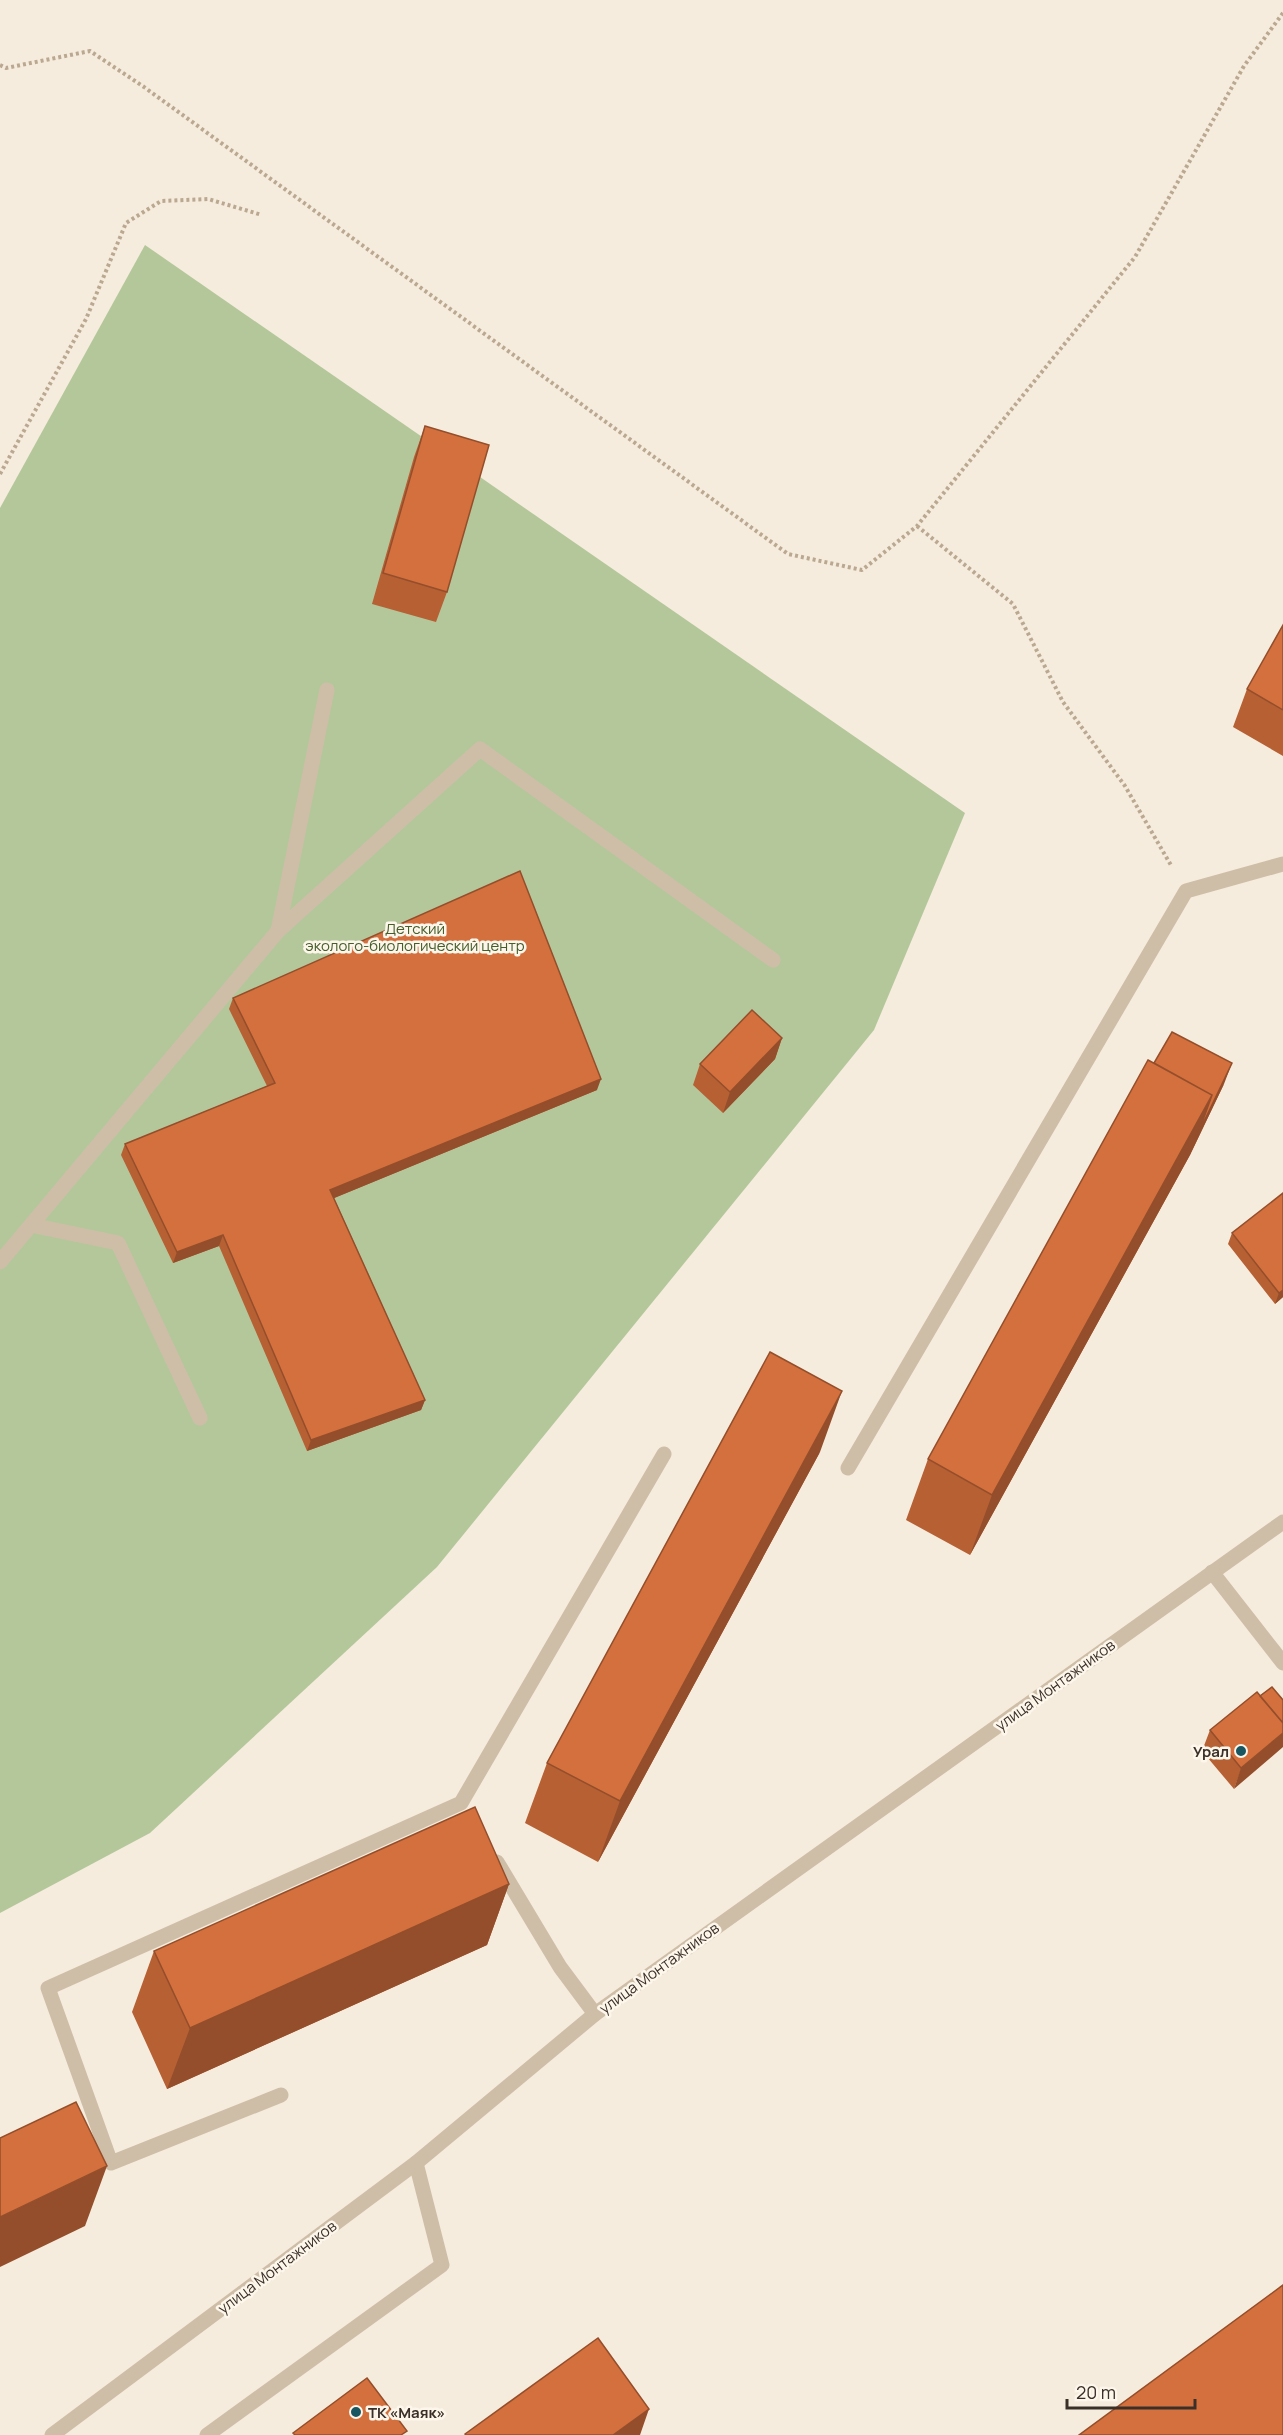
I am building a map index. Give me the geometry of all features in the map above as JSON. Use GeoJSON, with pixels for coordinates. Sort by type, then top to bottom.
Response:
{"type":"FeatureCollection","features":[{"type":"Feature","properties":{"kind":"street"},"geometry":{"type":"LineString","coordinates":[[278,931],[327,690]]}},
{"type":"Feature","properties":{"kind":"street"},"geometry":{"type":"LineString","coordinates":[[0,1262],[278,931],[480,749],[773,960]]}},
{"type":"Feature","properties":{"kind":"street"},"geometry":{"type":"LineString","coordinates":[[848,1468],[1186,891],[1283,864]]}},
{"type":"Feature","properties":{"kind":"street"},"geometry":{"type":"LineString","coordinates":[[31,1225],[118,1243],[200,1418]]}},
{"type":"Feature","properties":{"kind":"street"},"geometry":{"type":"LineString","coordinates":[[281,2095],[111,2163],[48,1988],[464,1808],[664,1454]]}},
{"type":"Feature","properties":{"kind":"street","name":"улица Монтажников"},"geometry":{"type":"LineString","coordinates":[[52,2435],[416,2163],[595,2014],[1283,1522]]}},
{"type":"Feature","properties":{"kind":"street"},"geometry":{"type":"LineString","coordinates":[[1212,1572],[1283,1663]]}},
{"type":"Feature","properties":{"kind":"street"},"geometry":{"type":"LineString","coordinates":[[492,1854],[560,1967],[595,2014]]}},
{"type":"Feature","properties":{"kind":"street"},"geometry":{"type":"LineString","coordinates":[[207,2435],[442,2265],[416,2163]]}},
{"type":"Feature","properties":{"kind":"path"},"geometry":{"type":"LineString","coordinates":[[0,65],[6,68],[90,51],[144,87],[788,554],[862,570],[917,526],[1136,257],[1244,66],[1283,13]]}},
{"type":"Feature","properties":{"kind":"path"},"geometry":{"type":"LineString","coordinates":[[0,474],[86,319],[126,223],[161,201],[208,199],[262,215]]}},
{"type":"Feature","properties":{"kind":"path"},"geometry":{"type":"LineString","coordinates":[[917,526],[1013,604],[1063,702],[1125,786],[1186,891]]}},
{"type":"Feature","properties":{"kind":"green space","name":"Детский эколого-биологический центр"},"geometry":{"type":"Polygon","coordinates":[[[145,245],[965,813],[874,1030],[437,1567],[150,1833],[0,1913],[0,508],[145,245]]]}},
{"type":"Feature","properties":{"kind":"building"},"geometry":{"type":"Polygon","coordinates":[[[425,426],[489,445],[447,592],[383,573],[425,426]]]}},
{"type":"Feature","properties":{"kind":"building"},"geometry":{"type":"Polygon","coordinates":[[[1283,625],[1283,710],[1247,689],[1283,625]]]}},
{"type":"Feature","properties":{"kind":"building"},"geometry":{"type":"Polygon","coordinates":[[[520,871],[601,1079],[330,1190],[425,1400],[311,1440],[223,1235],[177,1252],[125,1144],[275,1083],[233,998],[520,871]]]}},
{"type":"Feature","properties":{"kind":"building"},"geometry":{"type":"Polygon","coordinates":[[[752,1010],[782,1038],[730,1092],[700,1064],[752,1010]]]}},
{"type":"Feature","properties":{"kind":"building"},"geometry":{"type":"Polygon","coordinates":[[[1172,1032],[1232,1063],[1198,1134],[1212,1095],[1154,1063],[1172,1032]]]}},
{"type":"Feature","properties":{"kind":"building"},"geometry":{"type":"Polygon","coordinates":[[[1148,1060],[1212,1095],[992,1495],[928,1459],[1148,1060]]]}},
{"type":"Feature","properties":{"kind":"building"},"geometry":{"type":"Polygon","coordinates":[[[1283,1193],[1283,1290],[1279,1293],[1232,1233],[1283,1193]]]}},
{"type":"Feature","properties":{"kind":"building"},"geometry":{"type":"Polygon","coordinates":[[[770,1352],[842,1391],[620,1801],[547,1763],[770,1352]]]}},
{"type":"Feature","properties":{"kind":"building"},"geometry":{"type":"Polygon","coordinates":[[[1272,1687],[1283,1700],[1283,1723],[1260,1696],[1272,1687]]]}},
{"type":"Feature","properties":{"kind":"building"},"geometry":{"type":"Polygon","coordinates":[[[1257,1692],[1283,1723],[1283,1733],[1241,1768],[1210,1730],[1257,1692]]]}},
{"type":"Feature","properties":{"kind":"building"},"geometry":{"type":"Polygon","coordinates":[[[475,1807],[509,1884],[190,2028],[154,1951],[475,1807]]]}},
{"type":"Feature","properties":{"kind":"building"},"geometry":{"type":"Polygon","coordinates":[[[76,2102],[107,2166],[0,2217],[0,2138],[76,2102]]]}},
{"type":"Feature","properties":{"kind":"building"},"geometry":{"type":"Polygon","coordinates":[[[1283,2285],[1283,2435],[1079,2435],[1283,2285]]]}},
{"type":"Feature","properties":{"kind":"building"},"geometry":{"type":"Polygon","coordinates":[[[598,2338],[649,2409],[613,2435],[465,2434],[598,2338]]]}},
{"type":"Feature","properties":{"kind":"building","name":"ТК «Маяк»"},"geometry":{"type":"Polygon","coordinates":[[[367,2378],[407,2431],[401,2435],[295,2435],[293,2433],[367,2378]]]}},
{"type":"Feature","properties":{"kind":"place","name":"Урал"},"geometry":{"type":"Point","coordinates":[1241,1751]}},
{"type":"Feature","properties":{"kind":"place","name":"ТК «Маяк»"},"geometry":{"type":"Point","coordinates":[356,2412]}}]}
